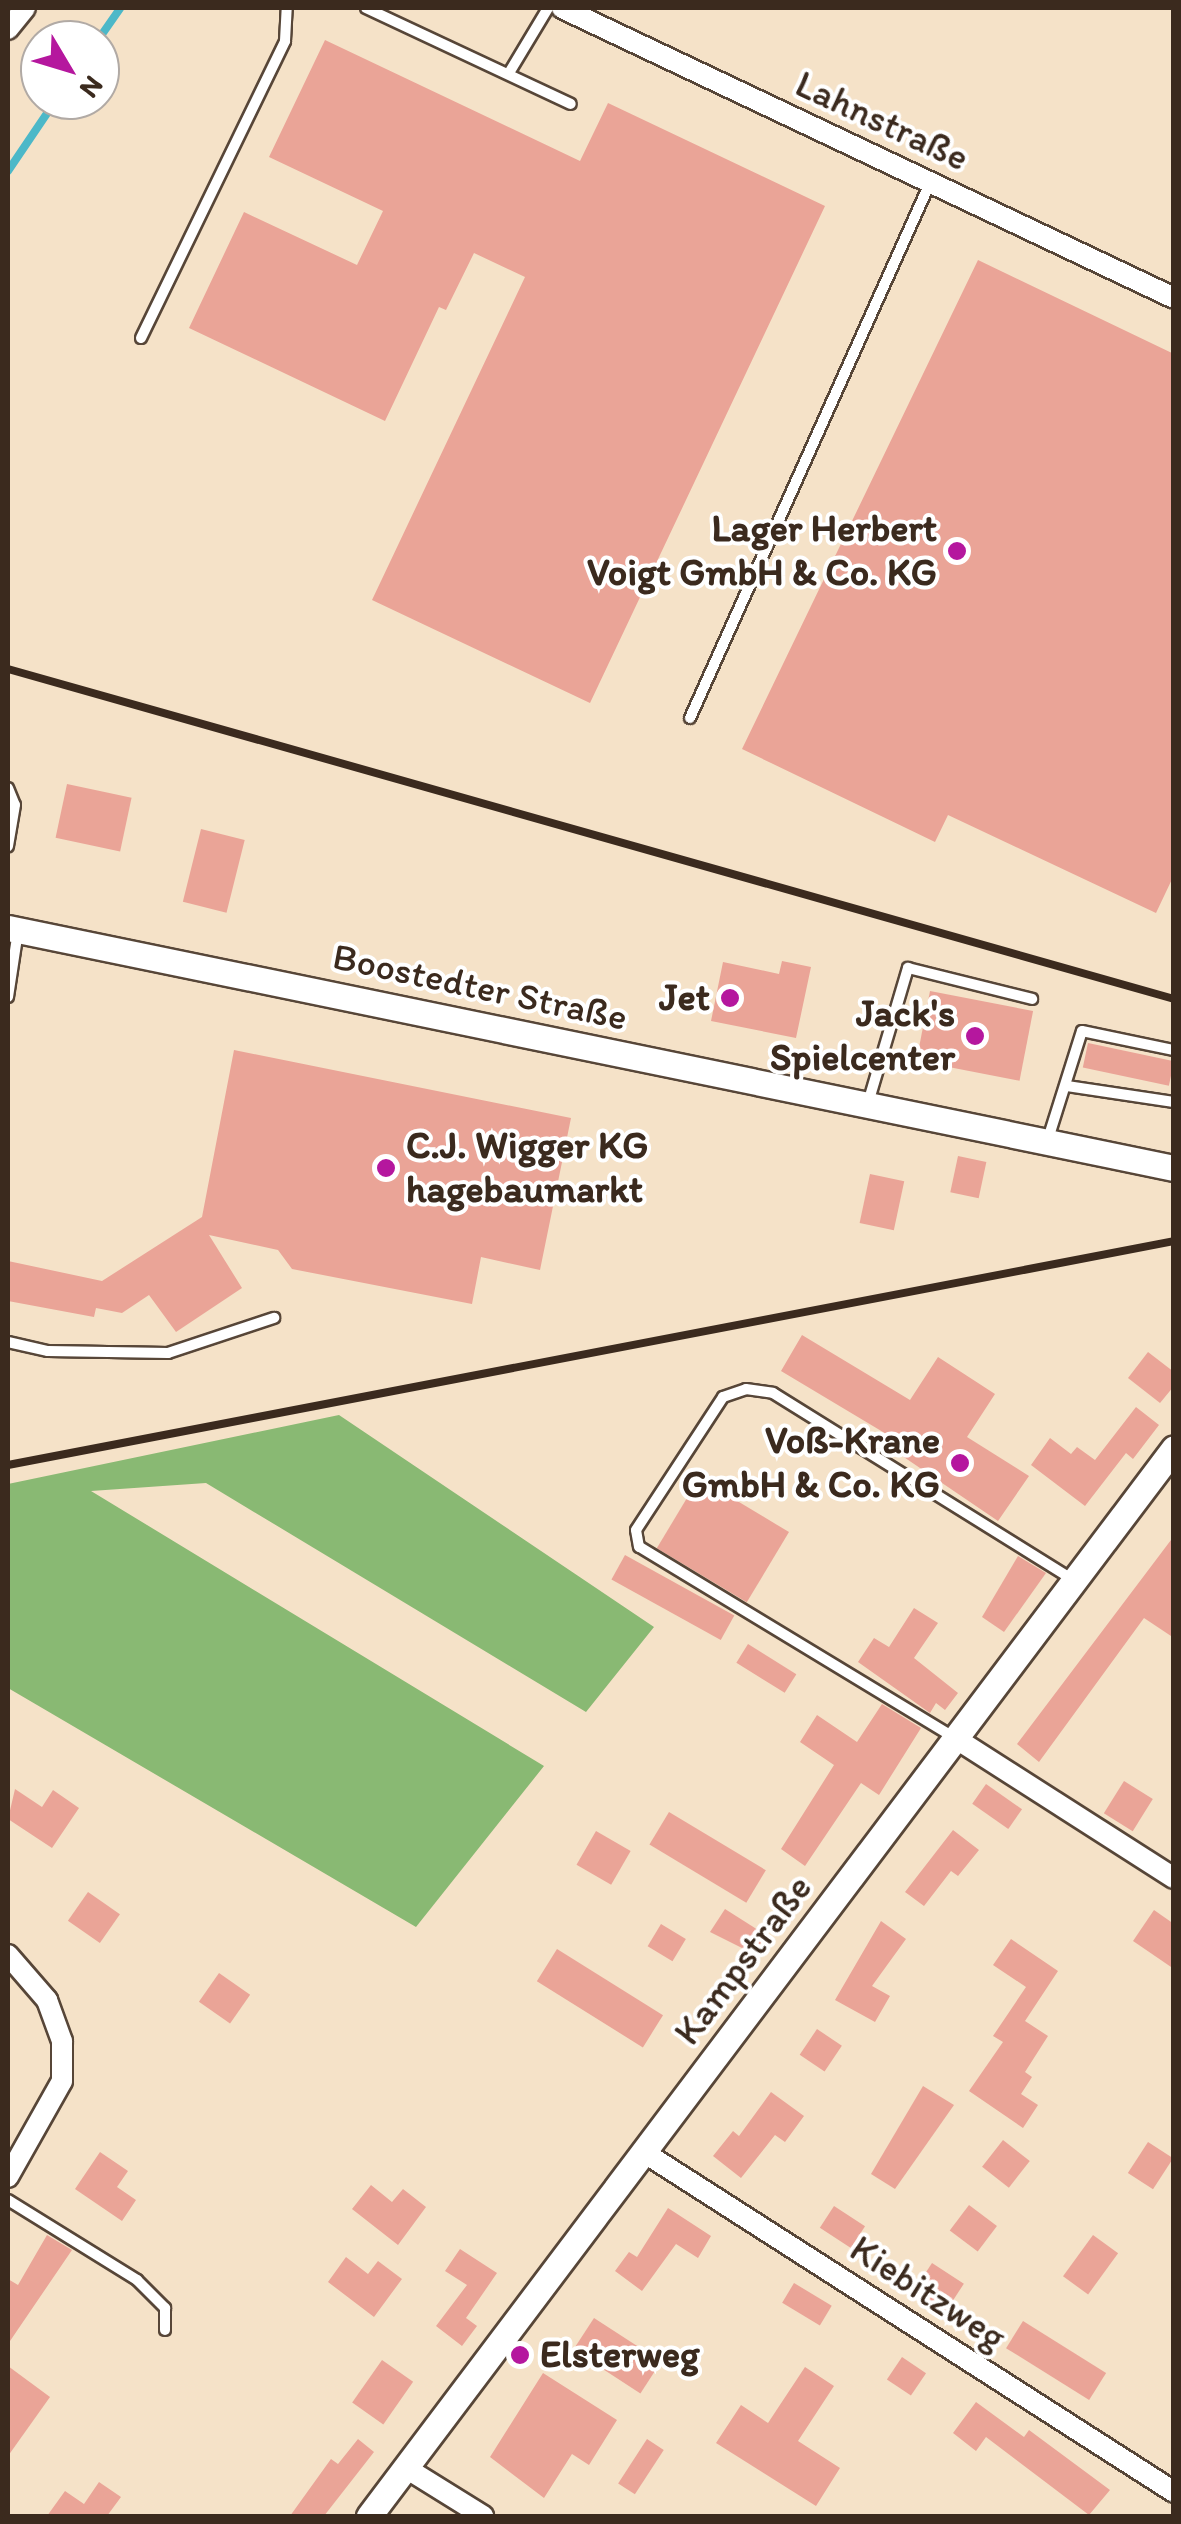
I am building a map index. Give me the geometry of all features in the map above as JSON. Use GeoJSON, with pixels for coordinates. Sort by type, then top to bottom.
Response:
{"type":"FeatureCollection","features":[{"type":"Feature","properties":{"kind":"street"},"geometry":{"type":"LineString","coordinates":[[8,29],[25,8]]}},
{"type":"Feature","properties":{"kind":"street","name":"Lahnstraße"},"geometry":{"type":"LineString","coordinates":[[562,8],[1174,298]]}},
{"type":"Feature","properties":{"kind":"street","name":"Boostedter Straße"},"geometry":{"type":"LineString","coordinates":[[13,929],[1174,1168]]}},
{"type":"Feature","properties":{"kind":"street","name":"Kampstraße"},"geometry":{"type":"LineString","coordinates":[[370,2516],[1174,1448]]}},
{"type":"Feature","properties":{"kind":"street"},"geometry":{"type":"LineString","coordinates":[[955,1738],[1174,1878]]}},
{"type":"Feature","properties":{"kind":"street"},"geometry":{"type":"LineString","coordinates":[[8,1955],[46,2000],[62,2041],[62,2082],[8,2177]]}},
{"type":"Feature","properties":{"kind":"street","name":"Kiebitzweg"},"geometry":{"type":"LineString","coordinates":[[645,2153],[1174,2492]]}},
{"type":"Feature","properties":{"kind":"street"},"geometry":{"type":"LineString","coordinates":[[406,2468],[483,2516]]}},
{"type":"Feature","properties":{"kind":"lane"},"geometry":{"type":"LineString","coordinates":[[141,338],[285,40],[287,8]]}},
{"type":"Feature","properties":{"kind":"lane"},"geometry":{"type":"LineString","coordinates":[[366,8],[571,104]]}},
{"type":"Feature","properties":{"kind":"lane"},"geometry":{"type":"LineString","coordinates":[[509,73],[548,8]]}},
{"type":"Feature","properties":{"kind":"lane"},"geometry":{"type":"LineString","coordinates":[[690,718],[930,182]]}},
{"type":"Feature","properties":{"kind":"lane"},"geometry":{"type":"LineString","coordinates":[[8,788],[15,806],[8,846]]}},
{"type":"Feature","properties":{"kind":"lane"},"geometry":{"type":"LineString","coordinates":[[8,997],[13,929]]}},
{"type":"Feature","properties":{"kind":"lane"},"geometry":{"type":"LineString","coordinates":[[868,1104],[908,968],[1032,999]]}},
{"type":"Feature","properties":{"kind":"lane"},"geometry":{"type":"LineString","coordinates":[[1046,1142],[1082,1030],[1174,1050]]}},
{"type":"Feature","properties":{"kind":"lane"},"geometry":{"type":"LineString","coordinates":[[1067,1086],[1174,1102]]}},
{"type":"Feature","properties":{"kind":"lane"},"geometry":{"type":"LineString","coordinates":[[8,1342],[48,1351],[168,1353],[274,1318]]}},
{"type":"Feature","properties":{"kind":"lane"},"geometry":{"type":"LineString","coordinates":[[955,1738],[640,1548],[636,1530],[723,1397],[746,1389],[773,1394],[1075,1582]]}},
{"type":"Feature","properties":{"kind":"lane"},"geometry":{"type":"LineString","coordinates":[[8,2200],[138,2280],[165,2308],[165,2330]]}},
{"type":"Feature","properties":{"kind":"green space"},"geometry":{"type":"Polygon","coordinates":[[[339,1415],[654,1627],[586,1712],[206,1483],[91,1491],[544,1766],[416,1927],[8,1688],[8,1484],[339,1415]]]}},
{"type":"Feature","properties":{"kind":"building"},"geometry":{"type":"Polygon","coordinates":[[[325,40],[580,161],[608,103],[825,206],[590,703],[372,600],[525,277],[474,253],[446,310],[439,307],[385,421],[189,328],[244,212],[357,265],[383,211],[269,157],[325,40]]]}},
{"type":"Feature","properties":{"kind":"building","name":"Lager Herbert Voigt GmbH & Co. KG"},"geometry":{"type":"Polygon","coordinates":[[[978,260],[1174,354],[1174,875],[1156,913],[948,815],[935,842],[742,749],[978,260]]]}},
{"type":"Feature","properties":{"kind":"building"},"geometry":{"type":"Polygon","coordinates":[[[67,784],[132,798],[120,852],[56,838],[67,784]]]}},
{"type":"Feature","properties":{"kind":"building"},"geometry":{"type":"Polygon","coordinates":[[[201,829],[245,840],[227,913],[183,902],[201,829]]]}},
{"type":"Feature","properties":{"kind":"building"},"geometry":{"type":"Polygon","coordinates":[[[782,961],[811,967],[796,1038],[711,1021],[723,962],[779,974],[782,961]]]}},
{"type":"Feature","properties":{"kind":"building","name":"Jack's Spielcenter"},"geometry":{"type":"Polygon","coordinates":[[[930,991],[1033,1011],[1020,1081],[916,1061],[930,991]]]}},
{"type":"Feature","properties":{"kind":"building"},"geometry":{"type":"Polygon","coordinates":[[[1088,1043],[1174,1061],[1169,1086],[1083,1067],[1088,1043]]]}},
{"type":"Feature","properties":{"kind":"building","name":"C.J. Wigger KG hagebaumarkt"},"geometry":{"type":"Polygon","coordinates":[[[234,1050],[571,1118],[540,1270],[481,1257],[472,1304],[292,1269],[278,1250],[209,1235],[242,1288],[176,1332],[149,1295],[122,1313],[96,1308],[94,1317],[8,1301],[8,1261],[102,1281],[202,1217],[234,1050]]]}},
{"type":"Feature","properties":{"kind":"building"},"geometry":{"type":"Polygon","coordinates":[[[958,1156],[986,1162],[979,1198],[950,1192],[958,1156]]]}},
{"type":"Feature","properties":{"kind":"building"},"geometry":{"type":"Polygon","coordinates":[[[870,1174],[904,1181],[894,1230],[860,1223],[870,1174]]]}},
{"type":"Feature","properties":{"kind":"building"},"geometry":{"type":"Polygon","coordinates":[[[802,1335],[910,1400],[938,1357],[995,1394],[967,1437],[1029,1476],[998,1521],[892,1449],[898,1441],[781,1371],[802,1335]]]}},
{"type":"Feature","properties":{"kind":"building"},"geometry":{"type":"Polygon","coordinates":[[[1148,1352],[1174,1372],[1174,1386],[1160,1403],[1128,1378],[1148,1352]]]}},
{"type":"Feature","properties":{"kind":"building"},"geometry":{"type":"Polygon","coordinates":[[[1136,1407],[1159,1425],[1133,1459],[1126,1453],[1085,1506],[1031,1465],[1050,1438],[1071,1454],[1077,1447],[1095,1460],[1136,1407]]]}},
{"type":"Feature","properties":{"kind":"building"},"geometry":{"type":"Polygon","coordinates":[[[699,1478],[789,1532],[747,1602],[657,1548],[699,1478]]]}},
{"type":"Feature","properties":{"kind":"building"},"geometry":{"type":"Polygon","coordinates":[[[1174,1536],[1174,1638],[1144,1618],[1039,1762],[1017,1744],[1174,1536]]]}},
{"type":"Feature","properties":{"kind":"building"},"geometry":{"type":"Polygon","coordinates":[[[625,1555],[734,1616],[721,1640],[611,1579],[625,1555]]]}},
{"type":"Feature","properties":{"kind":"building"},"geometry":{"type":"Polygon","coordinates":[[[1018,1556],[1046,1573],[1004,1632],[982,1617],[1018,1556]]]}},
{"type":"Feature","properties":{"kind":"building"},"geometry":{"type":"Polygon","coordinates":[[[914,1608],[938,1623],[914,1658],[958,1693],[945,1710],[936,1703],[930,1713],[858,1662],[874,1638],[889,1647],[914,1608]]]}},
{"type":"Feature","properties":{"kind":"building"},"geometry":{"type":"Polygon","coordinates":[[[748,1644],[796,1674],[785,1693],[736,1663],[748,1644]]]}},
{"type":"Feature","properties":{"kind":"building"},"geometry":{"type":"Polygon","coordinates":[[[882,1704],[921,1728],[879,1795],[861,1783],[805,1866],[781,1849],[834,1765],[800,1742],[817,1715],[857,1742],[882,1704]]]}},
{"type":"Feature","properties":{"kind":"building"},"geometry":{"type":"Polygon","coordinates":[[[1124,1781],[1153,1799],[1133,1831],[1104,1813],[1124,1781]]]}},
{"type":"Feature","properties":{"kind":"building"},"geometry":{"type":"Polygon","coordinates":[[[986,1784],[1022,1809],[1008,1829],[972,1804],[986,1784]]]}},
{"type":"Feature","properties":{"kind":"building"},"geometry":{"type":"Polygon","coordinates":[[[15,1789],[42,1807],[53,1790],[79,1808],[52,1848],[8,1819],[15,1789]]]}},
{"type":"Feature","properties":{"kind":"building"},"geometry":{"type":"Polygon","coordinates":[[[669,1812],[766,1870],[746,1903],[649,1845],[669,1812]]]}},
{"type":"Feature","properties":{"kind":"building"},"geometry":{"type":"Polygon","coordinates":[[[953,1830],[979,1850],[958,1876],[951,1871],[924,1906],[905,1892],[953,1830]]]}},
{"type":"Feature","properties":{"kind":"building"},"geometry":{"type":"Polygon","coordinates":[[[596,1831],[631,1851],[611,1885],[576,1865],[596,1831]]]}},
{"type":"Feature","properties":{"kind":"building"},"geometry":{"type":"Polygon","coordinates":[[[88,1892],[120,1914],[100,1943],[68,1921],[88,1892]]]}},
{"type":"Feature","properties":{"kind":"building"},"geometry":{"type":"Polygon","coordinates":[[[725,1909],[766,1935],[754,1954],[710,1932],[725,1909]]]}},
{"type":"Feature","properties":{"kind":"building"},"geometry":{"type":"Polygon","coordinates":[[[1154,1910],[1174,1924],[1174,1969],[1133,1941],[1154,1910]]]}},
{"type":"Feature","properties":{"kind":"building"},"geometry":{"type":"Polygon","coordinates":[[[881,1921],[906,1939],[872,1986],[890,1996],[875,2022],[835,2000],[881,1921]]]}},
{"type":"Feature","properties":{"kind":"building"},"geometry":{"type":"Polygon","coordinates":[[[661,1924],[686,1939],[672,1961],[648,1946],[661,1924]]]}},
{"type":"Feature","properties":{"kind":"building"},"geometry":{"type":"Polygon","coordinates":[[[1011,1939],[1058,1971],[1025,2021],[1048,2036],[1025,2072],[1032,2077],[1021,2094],[1038,2105],[1023,2128],[969,2091],[1003,2042],[993,2036],[1026,1987],[993,1965],[1011,1939]]]}},
{"type":"Feature","properties":{"kind":"building"},"geometry":{"type":"Polygon","coordinates":[[[557,1949],[663,2015],[643,2047],[537,1981],[557,1949]]]}},
{"type":"Feature","properties":{"kind":"building"},"geometry":{"type":"Polygon","coordinates":[[[219,1973],[250,1995],[230,2023],[199,2002],[219,1973]]]}},
{"type":"Feature","properties":{"kind":"building"},"geometry":{"type":"Polygon","coordinates":[[[817,2029],[842,2046],[825,2071],[800,2055],[817,2029]]]}},
{"type":"Feature","properties":{"kind":"building"},"geometry":{"type":"Polygon","coordinates":[[[923,2086],[954,2105],[895,2189],[871,2174],[923,2086]]]}},
{"type":"Feature","properties":{"kind":"building"},"geometry":{"type":"Polygon","coordinates":[[[771,2092],[804,2116],[785,2142],[775,2135],[741,2178],[713,2156],[733,2131],[739,2136],[771,2092]]]}},
{"type":"Feature","properties":{"kind":"building"},"geometry":{"type":"Polygon","coordinates":[[[1003,2140],[1030,2161],[1009,2188],[982,2167],[1003,2140]]]}},
{"type":"Feature","properties":{"kind":"building"},"geometry":{"type":"Polygon","coordinates":[[[1148,2142],[1173,2158],[1153,2189],[1128,2173],[1148,2142]]]}},
{"type":"Feature","properties":{"kind":"building"},"geometry":{"type":"Polygon","coordinates":[[[100,2152],[128,2171],[117,2187],[136,2200],[122,2221],[75,2189],[100,2152]]]}},
{"type":"Feature","properties":{"kind":"building"},"geometry":{"type":"Polygon","coordinates":[[[371,2185],[392,2202],[403,2189],[426,2207],[398,2245],[352,2209],[371,2185]]]}},
{"type":"Feature","properties":{"kind":"building"},"geometry":{"type":"Polygon","coordinates":[[[969,2205],[997,2226],[978,2252],[950,2231],[969,2205]]]}},
{"type":"Feature","properties":{"kind":"building"},"geometry":{"type":"Polygon","coordinates":[[[834,2206],[865,2226],[851,2248],[820,2228],[834,2206]]]}},
{"type":"Feature","properties":{"kind":"building"},"geometry":{"type":"Polygon","coordinates":[[[668,2208],[711,2236],[698,2258],[676,2244],[642,2291],[615,2271],[629,2252],[637,2257],[668,2208]]]}},
{"type":"Feature","properties":{"kind":"building"},"geometry":{"type":"Polygon","coordinates":[[[47,2235],[72,2250],[8,2344],[8,2279],[18,2285],[47,2235]]]}},
{"type":"Feature","properties":{"kind":"building"},"geometry":{"type":"Polygon","coordinates":[[[1093,2235],[1118,2253],[1088,2294],[1063,2276],[1093,2235]]]}},
{"type":"Feature","properties":{"kind":"building"},"geometry":{"type":"Polygon","coordinates":[[[460,2249],[497,2273],[466,2318],[477,2326],[462,2346],[436,2326],[467,2285],[445,2271],[460,2249]]]}},
{"type":"Feature","properties":{"kind":"building"},"geometry":{"type":"Polygon","coordinates":[[[346,2257],[368,2274],[378,2261],[402,2279],[374,2317],[328,2282],[346,2257]]]}},
{"type":"Feature","properties":{"kind":"building"},"geometry":{"type":"Polygon","coordinates":[[[932,2263],[964,2284],[945,2313],[913,2292],[932,2263]]]}},
{"type":"Feature","properties":{"kind":"building"},"geometry":{"type":"Polygon","coordinates":[[[794,2283],[832,2306],[820,2325],[782,2303],[794,2283]]]}},
{"type":"Feature","properties":{"kind":"building"},"geometry":{"type":"Polygon","coordinates":[[[594,2318],[661,2362],[640,2393],[573,2350],[594,2318]]]}},
{"type":"Feature","properties":{"kind":"building"},"geometry":{"type":"Polygon","coordinates":[[[1023,2321],[1106,2373],[1089,2400],[1006,2348],[1023,2321]]]}},
{"type":"Feature","properties":{"kind":"building"},"geometry":{"type":"Polygon","coordinates":[[[902,2357],[926,2373],[911,2396],[887,2379],[902,2357]]]}},
{"type":"Feature","properties":{"kind":"building"},"geometry":{"type":"Polygon","coordinates":[[[382,2360],[413,2382],[383,2424],[352,2403],[382,2360]]]}},
{"type":"Feature","properties":{"kind":"building"},"geometry":{"type":"Polygon","coordinates":[[[8,2366],[50,2397],[8,2456],[8,2366]]]}},
{"type":"Feature","properties":{"kind":"building"},"geometry":{"type":"Polygon","coordinates":[[[805,2367],[834,2386],[798,2441],[840,2468],[816,2506],[716,2443],[741,2405],[768,2423],[805,2367]]]}},
{"type":"Feature","properties":{"kind":"building"},"geometry":{"type":"Polygon","coordinates":[[[543,2373],[617,2420],[589,2465],[572,2454],[544,2498],[490,2457],[543,2373]]]}},
{"type":"Feature","properties":{"kind":"building"},"geometry":{"type":"Polygon","coordinates":[[[976,2402],[1024,2437],[1029,2430],[1110,2490],[1089,2515],[986,2437],[976,2451],[953,2433],[976,2402]]]}},
{"type":"Feature","properties":{"kind":"building"},"geometry":{"type":"Polygon","coordinates":[[[358,2439],[374,2452],[324,2516],[290,2516],[331,2459],[338,2464],[358,2439]]]}},
{"type":"Feature","properties":{"kind":"building"},"geometry":{"type":"Polygon","coordinates":[[[647,2439],[664,2450],[635,2494],[618,2483],[647,2439]]]}},
{"type":"Feature","properties":{"kind":"building"},"geometry":{"type":"Polygon","coordinates":[[[99,2482],[121,2497],[107,2516],[47,2516],[65,2491],[84,2504],[99,2482]]]}},
{"type":"Feature","properties":{"kind":"waterway"},"geometry":{"type":"LineString","coordinates":[[112,20],[120,8]]}},
{"type":"Feature","properties":{"kind":"waterway"},"geometry":{"type":"LineString","coordinates":[[8,171],[42,120]]}},
{"type":"Feature","properties":{"kind":"railway"},"geometry":{"type":"LineString","coordinates":[[8,669],[1174,999]]}},
{"type":"Feature","properties":{"kind":"railway"},"geometry":{"type":"LineString","coordinates":[[8,1465],[1174,1241]]}},
{"type":"Feature","properties":{"kind":"place","name":"Lager Herbert Voigt GmbH & Co. KG"},"geometry":{"type":"Point","coordinates":[957,551]}},
{"type":"Feature","properties":{"kind":"place","name":"Jet"},"geometry":{"type":"Point","coordinates":[730,998]}},
{"type":"Feature","properties":{"kind":"place","name":"Jack's Spielcenter"},"geometry":{"type":"Point","coordinates":[975,1036]}},
{"type":"Feature","properties":{"kind":"place","name":"C.J. Wigger KG hagebaumarkt"},"geometry":{"type":"Point","coordinates":[386,1168]}},
{"type":"Feature","properties":{"kind":"place","name":"Voß-Krane GmbH & Co. KG"},"geometry":{"type":"Point","coordinates":[960,1463]}},
{"type":"Feature","properties":{"kind":"place","name":"Elsterweg"},"geometry":{"type":"Point","coordinates":[520,2355]}}]}
